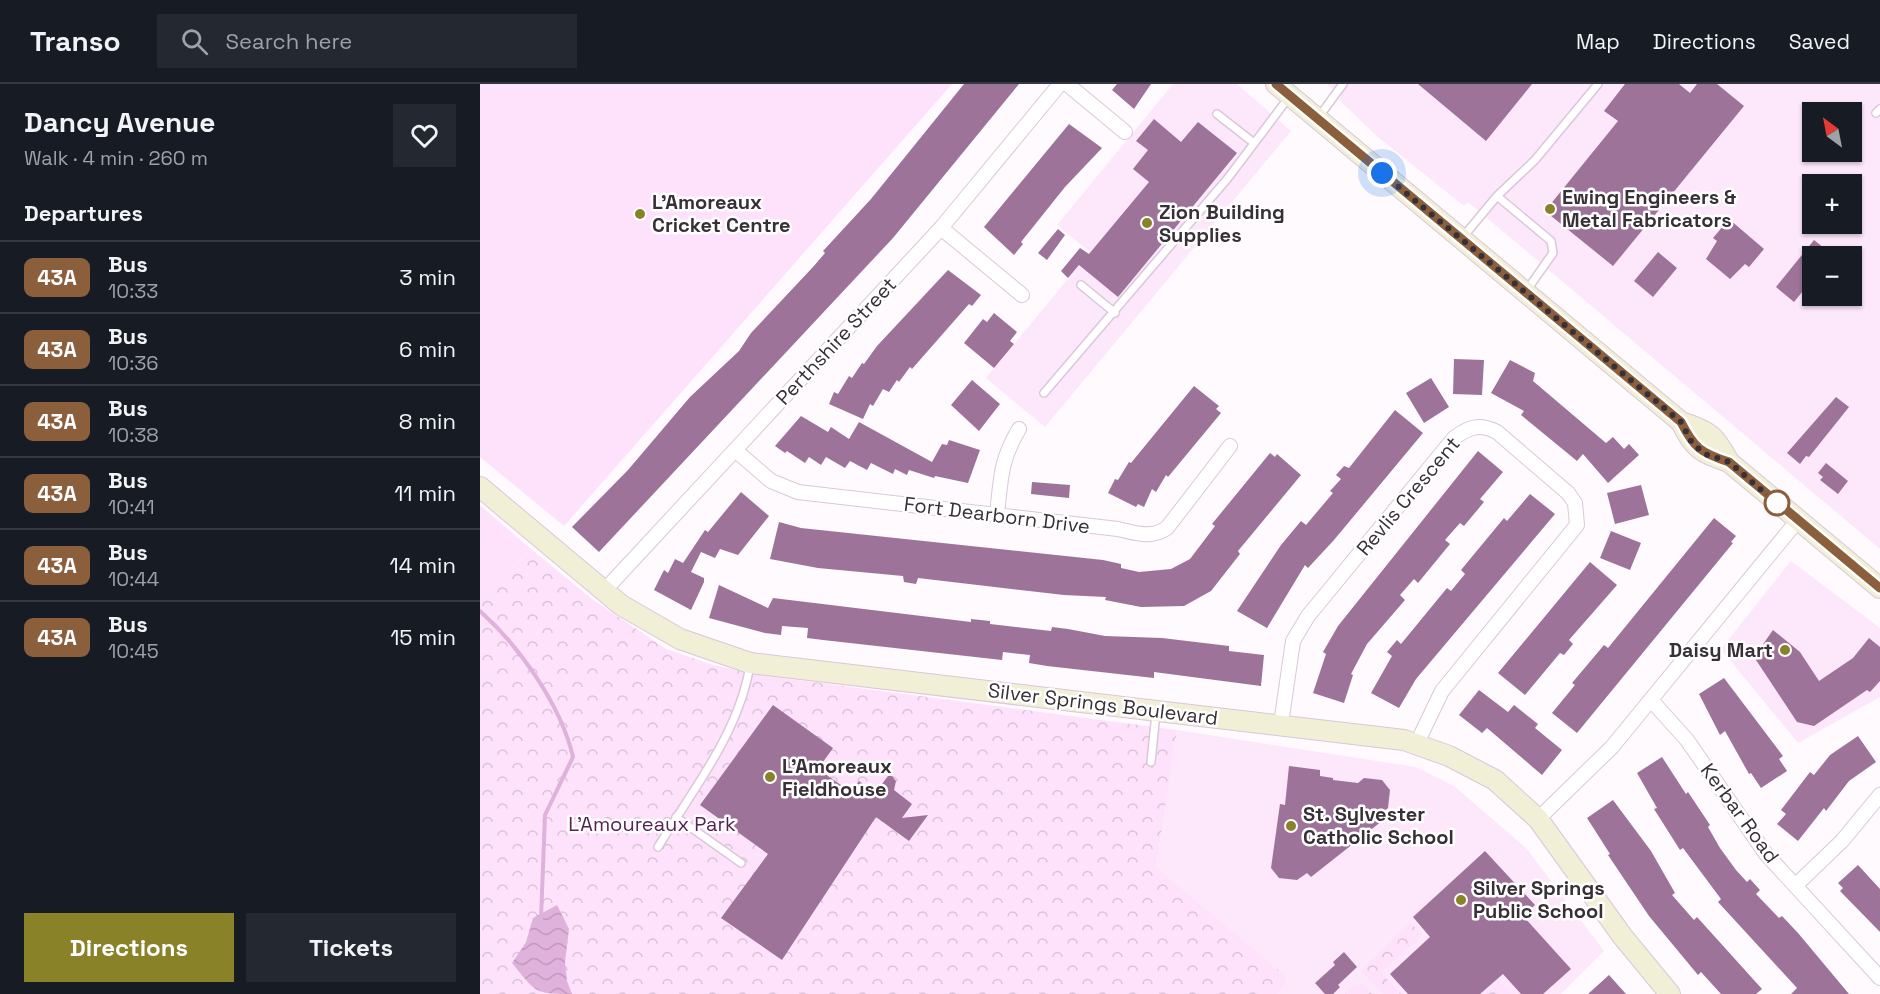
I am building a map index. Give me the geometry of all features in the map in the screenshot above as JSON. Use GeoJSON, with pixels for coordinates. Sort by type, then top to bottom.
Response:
{"type":"FeatureCollection","features":[{"type":"Feature","properties":{"kind":"street","name":"Perthshire Street"},"geometry":{"type":"LineString","coordinates":[[604,591],[941,228],[1060,84]]}},
{"type":"Feature","properties":{"kind":"street"},"geometry":{"type":"LineString","coordinates":[[1067,84],[1125,132]]}},
{"type":"Feature","properties":{"kind":"street"},"geometry":{"type":"LineString","coordinates":[[1283,90],[1681,422],[1692,443],[1705,454],[1729,462],[1880,588]]}},
{"type":"Feature","properties":{"kind":"street"},"geometry":{"type":"LineString","coordinates":[[941,228],[1022,295]]}},
{"type":"Feature","properties":{"kind":"street","name":"Revlis Crescent"},"geometry":{"type":"LineString","coordinates":[[1281,724],[1293,641],[1308,616],[1454,438],[1467,429],[1485,426],[1497,432],[1568,493],[1575,503],[1577,525],[1442,691],[1417,743]]}},
{"type":"Feature","properties":{"kind":"street"},"geometry":{"type":"LineString","coordinates":[[997,514],[1005,453],[1019,429]]}},
{"type":"Feature","properties":{"kind":"street","name":"Fort Dearborn Drive"},"geometry":{"type":"LineString","coordinates":[[735,450],[771,481],[798,492],[997,514],[1150,535],[1158,534],[1167,528],[1230,446]]}},
{"type":"Feature","properties":{"kind":"street","name":"Silver Springs Boulevard"},"geometry":{"type":"LineString","coordinates":[[480,487],[621,605],[680,639],[750,663],[1281,724],[1417,743],[1449,756],[1494,780],[1538,819],[1623,937],[1670,994]]}},
{"type":"Feature","properties":{"kind":"street"},"geometry":{"type":"LineString","coordinates":[[1538,819],[1582,778],[1651,700],[1798,520]]}},
{"type":"Feature","properties":{"kind":"street","name":"Kerbar Road"},"geometry":{"type":"LineString","coordinates":[[1651,700],[1687,740],[1755,840],[1880,978]]}},
{"type":"Feature","properties":{"kind":"street"},"geometry":{"type":"LineString","coordinates":[[1796,885],[1842,841],[1880,795]]}},
{"type":"Feature","properties":{"kind":"lane"},"geometry":{"type":"LineString","coordinates":[[1317,119],[1343,84]]}},
{"type":"Feature","properties":{"kind":"lane"},"geometry":{"type":"LineString","coordinates":[[1462,238],[1497,196],[1535,160],[1598,84]]}},
{"type":"Feature","properties":{"kind":"lane"},"geometry":{"type":"LineString","coordinates":[[1044,393],[1114,313],[1254,143],[1283,90]]}},
{"type":"Feature","properties":{"kind":"lane"},"geometry":{"type":"LineString","coordinates":[[1217,114],[1254,143]]}},
{"type":"Feature","properties":{"kind":"lane"},"geometry":{"type":"LineString","coordinates":[[1497,196],[1554,247],[1553,253],[1526,292]]}},
{"type":"Feature","properties":{"kind":"lane"},"geometry":{"type":"LineString","coordinates":[[1081,285],[1114,313]]}},
{"type":"Feature","properties":{"kind":"lane"},"geometry":{"type":"LineString","coordinates":[[658,847],[722,742],[740,707],[750,663]]}},
{"type":"Feature","properties":{"kind":"lane"},"geometry":{"type":"LineString","coordinates":[[1151,762],[1156,710]]}},
{"type":"Feature","properties":{"kind":"lane"},"geometry":{"type":"LineString","coordinates":[[676,817],[741,863]]}},
{"type":"Feature","properties":{"kind":"shaded area"},"geometry":{"type":"Polygon","coordinates":[[[1173,84],[1237,84],[1291,131],[1045,427],[986,378],[1090,252],[1057,225],[1173,84]]]}},
{"type":"Feature","properties":{"kind":"shaded area"},"geometry":{"type":"Polygon","coordinates":[[[1327,84],[1880,84],[1880,549],[1468,202],[1464,206],[1379,138],[1339,100],[1341,96],[1327,84]]]}},
{"type":"Feature","properties":{"kind":"shaded area"},"geometry":{"type":"Polygon","coordinates":[[[1791,561],[1880,628],[1880,697],[1798,743],[1721,649],[1791,561]]]}},
{"type":"Feature","properties":{"kind":"shaded area"},"geometry":{"type":"Polygon","coordinates":[[[1177,730],[1416,767],[1454,786],[1526,848],[1604,951],[1561,994],[1278,994],[1288,978],[1156,867],[1177,730]]]}},
{"type":"Feature","properties":{"kind":"green space"},"geometry":{"type":"Polygon","coordinates":[[[480,84],[952,84],[564,526],[480,457],[480,84]]]}},
{"type":"Feature","properties":{"kind":"green space"},"geometry":{"type":"Polygon","coordinates":[[[480,505],[531,549],[480,601],[480,505]]]}},
{"type":"Feature","properties":{"kind":"green space","name":"L'Amoureaux Park"},"geometry":{"type":"Polygon","coordinates":[[[531,549],[592,599],[666,649],[713,665],[760,675],[1177,730],[1156,867],[1288,978],[1278,994],[480,994],[480,601],[531,549]]]}},
{"type":"Feature","properties":{"kind":"green space"},"geometry":{"type":"Polygon","coordinates":[[[1410,922],[1422,936],[1381,973],[1401,994],[1384,994],[1361,971],[1410,922]]]}},
{"type":"Feature","properties":{"kind":"green space"},"geometry":{"type":"Polygon","coordinates":[[[1499,981],[1512,994],[1485,994],[1499,981]]]}},
{"type":"Feature","properties":{"kind":"green space"},"geometry":{"type":"Polygon","coordinates":[[[1363,984],[1372,994],[1345,994],[1354,985],[1363,984]]]}},
{"type":"Feature","properties":{"kind":"water"},"geometry":{"type":"Polygon","coordinates":[[[557,905],[569,929],[565,962],[567,981],[572,994],[542,992],[536,989],[512,963],[526,942],[533,918],[557,905]]]}},
{"type":"Feature","properties":{"kind":"building"},"geometry":{"type":"Polygon","coordinates":[[[964,84],[1019,84],[893,238],[599,552],[572,527],[628,470],[690,397],[739,351],[751,333],[813,267],[825,253],[823,251],[871,199],[964,84]]]}},
{"type":"Feature","properties":{"kind":"building"},"geometry":{"type":"Polygon","coordinates":[[[1117,84],[1151,84],[1134,109],[1112,90],[1117,84]]]}},
{"type":"Feature","properties":{"kind":"building"},"geometry":{"type":"Polygon","coordinates":[[[1418,84],[1532,84],[1486,141],[1418,84]]]}},
{"type":"Feature","properties":{"kind":"building"},"geometry":{"type":"Polygon","coordinates":[[[1625,84],[1679,84],[1690,93],[1697,84],[1717,84],[1744,106],[1613,266],[1545,211],[1618,121],[1604,111],[1625,84]]]}},
{"type":"Feature","properties":{"kind":"building","name":"Zion Building Supplies"},"geometry":{"type":"Polygon","coordinates":[[[1154,119],[1181,142],[1198,122],[1237,153],[1118,297],[1079,265],[1068,278],[1061,271],[1080,248],[1089,254],[1149,182],[1133,169],[1148,150],[1136,141],[1154,119]]]}},
{"type":"Feature","properties":{"kind":"building"},"geometry":{"type":"Polygon","coordinates":[[[1069,124],[1102,148],[1065,187],[1021,242],[1023,244],[1014,255],[984,227],[1069,124]]]}},
{"type":"Feature","properties":{"kind":"building"},"geometry":{"type":"Polygon","coordinates":[[[1729,219],[1764,249],[1749,267],[1745,264],[1730,279],[1706,259],[1717,241],[1713,238],[1729,219]]]}},
{"type":"Feature","properties":{"kind":"building"},"geometry":{"type":"Polygon","coordinates":[[[1058,229],[1065,235],[1047,260],[1038,253],[1058,229]]]}},
{"type":"Feature","properties":{"kind":"building"},"geometry":{"type":"Polygon","coordinates":[[[1814,240],[1822,246],[1809,246],[1814,240]]]}},
{"type":"Feature","properties":{"kind":"building"},"geometry":{"type":"Polygon","coordinates":[[[1658,252],[1677,268],[1653,297],[1634,281],[1658,252]]]}},
{"type":"Feature","properties":{"kind":"building"},"geometry":{"type":"Polygon","coordinates":[[[1802,255],[1802,292],[1794,302],[1776,287],[1802,255]]]}},
{"type":"Feature","properties":{"kind":"building"},"geometry":{"type":"Polygon","coordinates":[[[948,270],[981,295],[972,306],[969,304],[912,369],[910,367],[899,382],[897,380],[889,392],[883,389],[873,406],[870,404],[863,419],[829,404],[834,392],[838,394],[849,376],[852,378],[877,346],[948,270]]]}},
{"type":"Feature","properties":{"kind":"building"},"geometry":{"type":"Polygon","coordinates":[[[994,313],[1017,332],[1010,341],[1014,344],[994,368],[964,343],[983,319],[987,322],[994,313]]]}},
{"type":"Feature","properties":{"kind":"building"},"geometry":{"type":"Polygon","coordinates":[[[1454,359],[1484,360],[1482,395],[1453,394],[1454,359]]]}},
{"type":"Feature","properties":{"kind":"building"},"geometry":{"type":"Polygon","coordinates":[[[1510,360],[1535,373],[1533,381],[1606,443],[1613,437],[1624,449],[1629,444],[1639,455],[1608,483],[1583,454],[1577,461],[1521,415],[1524,411],[1491,393],[1510,360]]]}},
{"type":"Feature","properties":{"kind":"building"},"geometry":{"type":"Polygon","coordinates":[[[1431,378],[1449,407],[1424,423],[1406,393],[1431,378]]]}},
{"type":"Feature","properties":{"kind":"building"},"geometry":{"type":"Polygon","coordinates":[[[972,380],[1000,404],[979,431],[951,405],[972,380]]]}},
{"type":"Feature","properties":{"kind":"building"},"geometry":{"type":"Polygon","coordinates":[[[1194,386],[1219,406],[1216,409],[1221,413],[1168,477],[1166,475],[1156,492],[1152,489],[1144,507],[1138,504],[1136,507],[1108,493],[1115,479],[1118,480],[1129,462],[1131,463],[1194,386]]]}},
{"type":"Feature","properties":{"kind":"building"},"geometry":{"type":"Polygon","coordinates":[[[1836,397],[1849,407],[1809,457],[1806,456],[1800,464],[1787,453],[1836,397]]]}},
{"type":"Feature","properties":{"kind":"building"},"geometry":{"type":"Polygon","coordinates":[[[1395,410],[1423,433],[1334,540],[1308,568],[1305,565],[1267,628],[1237,611],[1281,545],[1301,521],[1306,525],[1333,493],[1330,491],[1341,479],[1336,475],[1344,466],[1349,468],[1395,410]]]}},
{"type":"Feature","properties":{"kind":"building"},"geometry":{"type":"Polygon","coordinates":[[[801,416],[828,432],[831,427],[849,439],[859,422],[932,462],[942,444],[947,445],[949,440],[980,450],[968,483],[935,476],[934,478],[909,470],[907,475],[895,469],[893,474],[871,463],[867,470],[850,461],[845,468],[826,457],[821,465],[809,457],[805,463],[775,446],[801,416]]]}},
{"type":"Feature","properties":{"kind":"building"},"geometry":{"type":"Polygon","coordinates":[[[1478,451],[1503,472],[1480,499],[1484,502],[1464,526],[1460,523],[1445,540],[1450,544],[1418,583],[1414,579],[1400,595],[1405,600],[1367,644],[1351,674],[1353,675],[1344,703],[1313,693],[1326,654],[1323,652],[1338,626],[1478,451]]]}},
{"type":"Feature","properties":{"kind":"building"},"geometry":{"type":"Polygon","coordinates":[[[1270,453],[1275,457],[1277,454],[1301,475],[1238,551],[1240,554],[1211,591],[1184,606],[1141,607],[1105,600],[1106,597],[1064,595],[918,578],[916,584],[904,582],[903,576],[818,568],[770,559],[779,522],[801,528],[1103,560],[1121,564],[1121,568],[1139,572],[1171,569],[1190,559],[1215,526],[1212,524],[1270,453]]]}},
{"type":"Feature","properties":{"kind":"building"},"geometry":{"type":"Polygon","coordinates":[[[1826,463],[1848,481],[1838,494],[1820,480],[1823,477],[1818,473],[1826,463]]]}},
{"type":"Feature","properties":{"kind":"building"},"geometry":{"type":"Polygon","coordinates":[[[1032,482],[1070,485],[1069,498],[1031,494],[1032,482]]]}},
{"type":"Feature","properties":{"kind":"building"},"geometry":{"type":"Polygon","coordinates":[[[1641,485],[1649,515],[1615,524],[1607,493],[1641,485]]]}},
{"type":"Feature","properties":{"kind":"building"},"geometry":{"type":"Polygon","coordinates":[[[741,492],[769,516],[738,555],[720,549],[715,558],[701,552],[691,572],[704,578],[704,582],[691,610],[654,590],[664,570],[668,573],[675,559],[683,563],[705,530],[708,532],[741,492]]]}},
{"type":"Feature","properties":{"kind":"building"},"geometry":{"type":"Polygon","coordinates":[[[1530,494],[1555,514],[1416,679],[1399,708],[1371,693],[1392,656],[1387,652],[1397,640],[1401,644],[1447,588],[1451,591],[1465,574],[1461,570],[1504,518],[1507,521],[1530,494]]]}},
{"type":"Feature","properties":{"kind":"building"},"geometry":{"type":"Polygon","coordinates":[[[1714,518],[1736,536],[1731,542],[1733,543],[1577,733],[1552,713],[1575,685],[1572,683],[1604,645],[1608,648],[1714,518]]]}},
{"type":"Feature","properties":{"kind":"building"},"geometry":{"type":"Polygon","coordinates":[[[1611,531],[1641,543],[1630,570],[1600,558],[1611,531]]]}},
{"type":"Feature","properties":{"kind":"building"},"geometry":{"type":"Polygon","coordinates":[[[1590,562],[1617,585],[1569,640],[1573,644],[1564,655],[1560,653],[1525,695],[1498,673],[1590,562]]]}},
{"type":"Feature","properties":{"kind":"building"},"geometry":{"type":"Polygon","coordinates":[[[719,585],[768,608],[773,598],[971,622],[971,619],[990,621],[990,624],[1051,631],[1052,627],[1105,636],[1162,638],[1229,646],[1229,651],[1264,655],[1261,686],[1154,672],[1154,678],[1047,666],[1029,663],[1030,655],[1003,652],[1002,660],[807,638],[808,628],[782,626],[781,635],[765,633],[709,618],[719,585]]]}},
{"type":"Feature","properties":{"kind":"building"},"geometry":{"type":"Polygon","coordinates":[[[1773,630],[1800,652],[1819,681],[1853,658],[1869,638],[1880,647],[1880,681],[1870,692],[1867,690],[1814,726],[1797,722],[1754,657],[1773,630]]]}},
{"type":"Feature","properties":{"kind":"building"},"geometry":{"type":"Polygon","coordinates":[[[1724,678],[1783,756],[1779,759],[1787,771],[1761,788],[1751,773],[1749,774],[1725,731],[1720,735],[1699,694],[1724,678]]]}},
{"type":"Feature","properties":{"kind":"building"},"geometry":{"type":"Polygon","coordinates":[[[1479,690],[1508,712],[1514,705],[1538,724],[1535,728],[1562,750],[1542,775],[1487,728],[1482,733],[1459,715],[1479,690]]]}},
{"type":"Feature","properties":{"kind":"building"},"geometry":{"type":"Polygon","coordinates":[[[773,705],[833,748],[818,769],[851,792],[859,781],[875,793],[888,776],[892,776],[896,781],[894,790],[912,804],[902,818],[928,815],[909,841],[876,817],[782,960],[721,918],[768,854],[700,805],[773,705]]]}},
{"type":"Feature","properties":{"kind":"building"},"geometry":{"type":"Polygon","coordinates":[[[1858,736],[1876,762],[1849,781],[1826,811],[1824,808],[1798,841],[1777,824],[1786,814],[1781,810],[1810,772],[1814,775],[1830,755],[1858,736]]]}},
{"type":"Feature","properties":{"kind":"building"},"geometry":{"type":"Polygon","coordinates":[[[1662,757],[1710,825],[1708,827],[1720,848],[1736,870],[1747,882],[1750,879],[1760,890],[1756,894],[1779,918],[1782,916],[1798,933],[1849,994],[1791,994],[1797,988],[1718,902],[1721,899],[1683,848],[1680,850],[1654,809],[1657,808],[1637,773],[1662,757]]]}},
{"type":"Feature","properties":{"kind":"building"},"geometry":{"type":"Polygon","coordinates":[[[1289,766],[1320,770],[1320,776],[1333,778],[1333,780],[1358,783],[1364,778],[1382,780],[1390,790],[1388,808],[1378,816],[1382,821],[1311,877],[1307,873],[1297,880],[1279,878],[1271,868],[1280,804],[1285,805],[1289,766]]]}},
{"type":"Feature","properties":{"kind":"building"},"geometry":{"type":"Polygon","coordinates":[[[1613,800],[1651,851],[1675,893],[1672,895],[1694,920],[1697,917],[1762,989],[1756,994],[1721,994],[1701,972],[1698,975],[1649,916],[1608,855],[1610,854],[1587,818],[1613,800]]]}},
{"type":"Feature","properties":{"kind":"building"},"geometry":{"type":"Polygon","coordinates":[[[1485,851],[1535,905],[1523,916],[1571,969],[1543,994],[1521,994],[1503,974],[1480,994],[1408,994],[1390,974],[1430,937],[1413,917],[1485,851]]]}},
{"type":"Feature","properties":{"kind":"building"},"geometry":{"type":"Polygon","coordinates":[[[1858,865],[1880,889],[1880,932],[1840,891],[1843,888],[1838,883],[1858,865]]]}},
{"type":"Feature","properties":{"kind":"building"},"geometry":{"type":"Polygon","coordinates":[[[1344,952],[1357,967],[1338,985],[1340,987],[1333,994],[1325,994],[1315,983],[1335,965],[1333,962],[1344,952]]]}},
{"type":"Feature","properties":{"kind":"building"},"geometry":{"type":"Polygon","coordinates":[[[1609,975],[1626,994],[1588,994],[1609,975]]]}},
{"type":"Feature","properties":{"kind":"waterway"},"geometry":{"type":"LineString","coordinates":[[480,611],[509,641],[537,678],[559,717],[573,757],[545,815],[541,918]]}},
{"type":"Feature","properties":{"kind":"bus line","name":"43A"},"geometry":{"type":"LineString","coordinates":[[1276,84],[1681,422],[1692,443],[1705,454],[1729,462],[1880,588]]}},
{"type":"Feature","properties":{"kind":"place","name":"Ewing Engineers & Metal Fabricators"},"geometry":{"type":"Point","coordinates":[1550,209]}},
{"type":"Feature","properties":{"kind":"place","name":"L'Amoreaux Cricket Centre"},"geometry":{"type":"Point","coordinates":[640,214]}},
{"type":"Feature","properties":{"kind":"place","name":"Zion Building Supplies"},"geometry":{"type":"Point","coordinates":[1147,223]}},
{"type":"Feature","properties":{"kind":"place","name":"Daisy Mart"},"geometry":{"type":"Point","coordinates":[1785,650]}},
{"type":"Feature","properties":{"kind":"place","name":"L'Amoreaux Fieldhouse"},"geometry":{"type":"Point","coordinates":[770,777]}},
{"type":"Feature","properties":{"kind":"place","name":"St. Sylvester Catholic School"},"geometry":{"type":"Point","coordinates":[1291,826]}},
{"type":"Feature","properties":{"kind":"place","name":"Silver Springs Public School"},"geometry":{"type":"Point","coordinates":[1461,900]}},
{"type":"Feature","properties":{"kind":"route"},"geometry":{"type":"LineString","coordinates":[[1382,173],[1681,422],[1692,443],[1705,454],[1729,462],[1780,506],[1777,503]]}}]}
